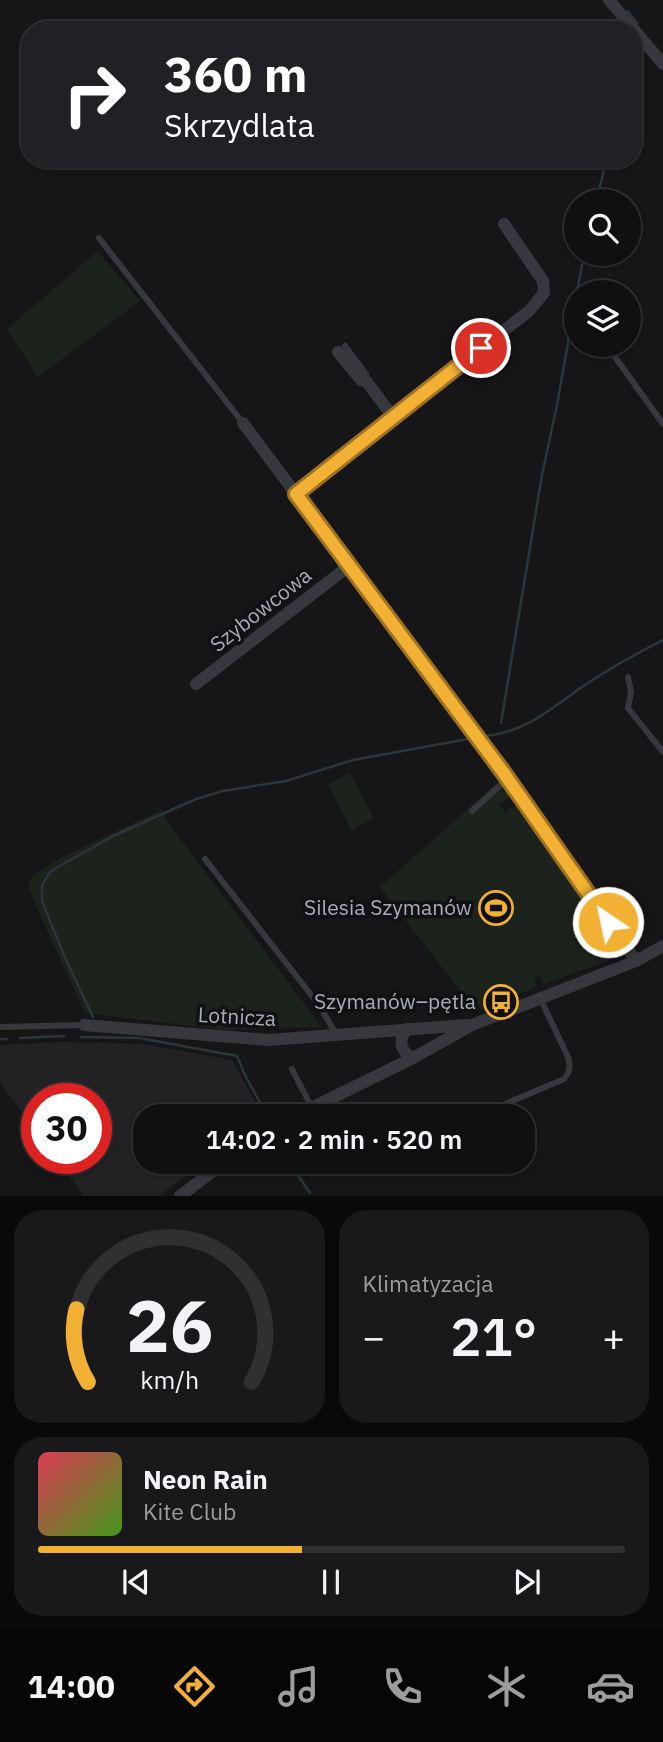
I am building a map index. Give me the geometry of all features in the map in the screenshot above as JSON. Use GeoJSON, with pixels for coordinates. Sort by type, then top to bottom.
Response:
{"type":"FeatureCollection","features":[{"type":"Feature","properties":{"kind":"street"},"geometry":{"type":"LineString","coordinates":[[609,0],[627,21]]}},
{"type":"Feature","properties":{"kind":"street"},"geometry":{"type":"LineString","coordinates":[[642,39],[663,64]]}},
{"type":"Feature","properties":{"kind":"street"},"geometry":{"type":"LineString","coordinates":[[296,494],[529,311],[544,293],[543,281],[504,224]]}},
{"type":"Feature","properties":{"kind":"street"},"geometry":{"type":"LineString","coordinates":[[341,349],[361,380],[367,382],[393,417]]}},
{"type":"Feature","properties":{"kind":"street"},"geometry":{"type":"LineString","coordinates":[[243,423],[507,779],[636,961]]}},
{"type":"Feature","properties":{"kind":"street","name":"Szybowcowa"},"geometry":{"type":"LineString","coordinates":[[196,684],[349,566]]}},
{"type":"Feature","properties":{"kind":"street","name":"Lotnicza"},"geometry":{"type":"LineString","coordinates":[[320,1104],[472,1025],[636,961],[663,946]]}},
{"type":"Feature","properties":{"kind":"street","name":"Lotnicza"},"geometry":{"type":"LineString","coordinates":[[84,1025],[269,1040],[472,1025]]}},
{"type":"Feature","properties":{"kind":"street"},"geometry":{"type":"LineString","coordinates":[[407,1030],[401,1046],[413,1058]]}},
{"type":"Feature","properties":{"kind":"street"},"geometry":{"type":"LineString","coordinates":[[180,1196],[209,1174]]}},
{"type":"Feature","properties":{"kind":"lane"},"geometry":{"type":"LineString","coordinates":[[99,238],[243,423]]}},
{"type":"Feature","properties":{"kind":"lane"},"geometry":{"type":"LineString","coordinates":[[615,357],[663,424]]}},
{"type":"Feature","properties":{"kind":"lane"},"geometry":{"type":"LineString","coordinates":[[628,677],[631,692],[628,708],[663,752]]}},
{"type":"Feature","properties":{"kind":"lane"},"geometry":{"type":"LineString","coordinates":[[472,811],[507,779]]}},
{"type":"Feature","properties":{"kind":"lane"},"geometry":{"type":"LineString","coordinates":[[205,859],[319,1004],[337,1036]]}},
{"type":"Feature","properties":{"kind":"lane"},"geometry":{"type":"LineString","coordinates":[[505,1104],[564,1079],[568,1073],[568,1057],[540,998]]}},
{"type":"Feature","properties":{"kind":"lane","name":"Lotnicza"},"geometry":{"type":"LineString","coordinates":[[0,1027],[84,1025]]}},
{"type":"Feature","properties":{"kind":"lane"},"geometry":{"type":"LineString","coordinates":[[292,1069],[310,1104]]}},
{"type":"Feature","properties":{"kind":"shaded area"},"geometry":{"type":"Polygon","coordinates":[[[98,251],[140,301],[38,377],[7,329],[98,251]]]}},
{"type":"Feature","properties":{"kind":"shaded area"},"geometry":{"type":"Polygon","coordinates":[[[350,773],[374,818],[352,830],[328,785],[350,773]]]}},
{"type":"Feature","properties":{"kind":"shaded area"},"geometry":{"type":"Polygon","coordinates":[[[497,783],[509,797],[499,805],[505,812],[514,805],[621,948],[618,957],[544,984],[541,976],[534,978],[537,987],[475,1010],[380,887],[497,783]]]}},
{"type":"Feature","properties":{"kind":"shaded area"},"geometry":{"type":"Polygon","coordinates":[[[163,809],[167,821],[322,1027],[226,1030],[85,1013],[28,884],[34,875],[58,859],[163,809]]]}},
{"type":"Feature","properties":{"kind":"shaded area"},"geometry":{"type":"Polygon","coordinates":[[[63,1042],[143,1044],[232,1060],[256,1104],[133,1104],[133,1174],[187,1174],[159,1196],[84,1196],[67,1174],[112,1174],[112,1083],[21,1083],[21,1111],[0,1083],[0,1045],[63,1042]]]}},
{"type":"Feature","properties":{"kind":"waterway"},"geometry":{"type":"LineString","coordinates":[[628,11],[636,21]]}},
{"type":"Feature","properties":{"kind":"waterway"},"geometry":{"type":"LineString","coordinates":[[599,189],[605,168]]}},
{"type":"Feature","properties":{"kind":"waterway"},"geometry":{"type":"LineString","coordinates":[[579,280],[582,266]]}},
{"type":"Feature","properties":{"kind":"waterway"},"geometry":{"type":"LineString","coordinates":[[501,723],[542,475],[565,357]]}},
{"type":"Feature","properties":{"kind":"waterway"},"geometry":{"type":"LineString","coordinates":[[486,736],[516,729],[530,722],[600,675],[663,640]]}},
{"type":"Feature","properties":{"kind":"waterway"},"geometry":{"type":"LineString","coordinates":[[93,1017],[42,901],[42,885],[51,871],[113,836],[196,799],[223,791],[286,781],[353,760],[468,739]]}},
{"type":"Feature","properties":{"kind":"waterway"},"geometry":{"type":"LineString","coordinates":[[20,1038],[64,1036]]}},
{"type":"Feature","properties":{"kind":"waterway"},"geometry":{"type":"LineString","coordinates":[[81,1037],[139,1038],[237,1056],[261,1104]]}},
{"type":"Feature","properties":{"kind":"waterway"},"geometry":{"type":"LineString","coordinates":[[0,1039],[7,1039]]}},
{"type":"Feature","properties":{"kind":"waterway"},"geometry":{"type":"LineString","coordinates":[[297,1174],[310,1193]]}},
{"type":"Feature","properties":{"kind":"place","name":"Silesia Szymanów"},"geometry":{"type":"Point","coordinates":[496,908]}},
{"type":"Feature","properties":{"kind":"place","name":"Szymanów–pętla"},"geometry":{"type":"Point","coordinates":[501,1002]}},
{"type":"Feature","properties":{"kind":"route"},"geometry":{"type":"LineString","coordinates":[[481,348],[296,494],[503,772],[608,922]]}}]}
